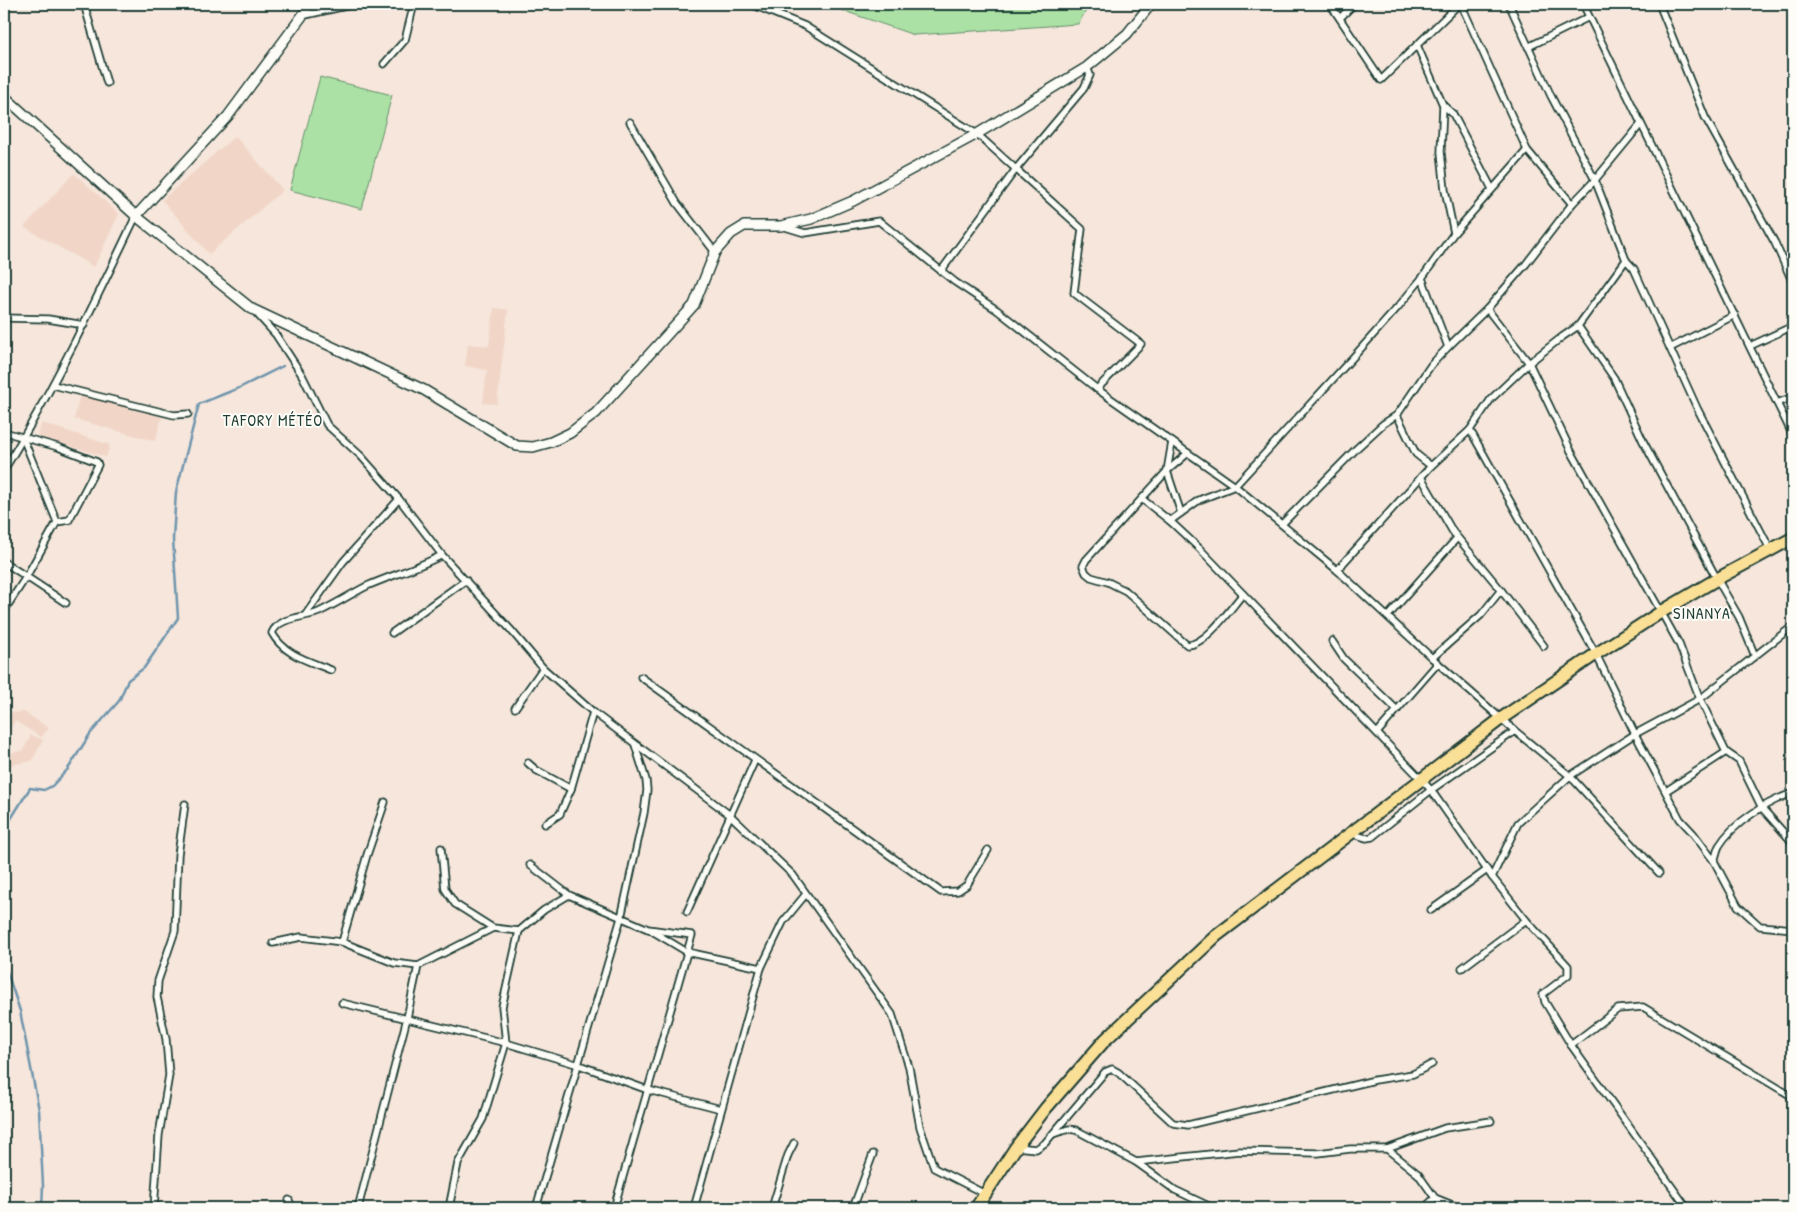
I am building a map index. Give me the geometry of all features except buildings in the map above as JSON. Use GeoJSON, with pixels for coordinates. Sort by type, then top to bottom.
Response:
{"type":"FeatureCollection","features":[{"type":"Feature","properties":{"kind":"highway"},"geometry":{"type":"LineString","coordinates":[[976,1208],[1016,1147],[1046,1108],[1105,1040],[1216,936],[1502,718],[1661,612],[1793,538]]}},
{"type":"Feature","properties":{"kind":"street"},"geometry":{"type":"LineString","coordinates":[[4,11],[5,4]]}},
{"type":"Feature","properties":{"kind":"street"},"geometry":{"type":"LineString","coordinates":[[84,4],[107,83]]}},
{"type":"Feature","properties":{"kind":"street"},"geometry":{"type":"LineString","coordinates":[[4,470],[53,385],[136,216],[228,116],[311,4]]}},
{"type":"Feature","properties":{"kind":"street"},"geometry":{"type":"LineString","coordinates":[[301,16],[355,4]]}},
{"type":"Feature","properties":{"kind":"street"},"geometry":{"type":"LineString","coordinates":[[384,64],[405,40],[414,4]]}},
{"type":"Feature","properties":{"kind":"street"},"geometry":{"type":"LineString","coordinates":[[751,4],[805,26],[977,134],[1082,229],[1074,292],[1141,344],[1097,389]]}},
{"type":"Feature","properties":{"kind":"street"},"geometry":{"type":"LineString","coordinates":[[252,309],[424,390],[517,446],[532,447],[551,442],[570,433],[596,414],[694,305],[715,252],[731,234],[744,226],[781,226],[811,219],[853,201],[977,134],[1086,68],[1127,34],[1151,4]]}},
{"type":"Feature","properties":{"kind":"street"},"geometry":{"type":"LineString","coordinates":[[1330,4],[1381,80],[1460,4],[1527,150],[1572,204]]}},
{"type":"Feature","properties":{"kind":"street"},"geometry":{"type":"LineString","coordinates":[[1340,18],[1354,4]]}},
{"type":"Feature","properties":{"kind":"street"},"geometry":{"type":"LineString","coordinates":[[1509,4],[1551,96],[1595,180],[1626,260],[1634,269],[1697,408],[1771,551]]}},
{"type":"Feature","properties":{"kind":"street"},"geometry":{"type":"LineString","coordinates":[[1583,4],[1793,436]]}},
{"type":"Feature","properties":{"kind":"street"},"geometry":{"type":"LineString","coordinates":[[1659,4],[1704,117],[1775,242],[1793,283]]}},
{"type":"Feature","properties":{"kind":"street"},"geometry":{"type":"LineString","coordinates":[[1528,47],[1589,17]]}},
{"type":"Feature","properties":{"kind":"street"},"geometry":{"type":"LineString","coordinates":[[1417,45],[1443,105],[1453,114],[1492,189]]}},
{"type":"Feature","properties":{"kind":"street"},"geometry":{"type":"LineString","coordinates":[[941,271],[1016,169],[1084,88],[1090,74],[1086,68]]}},
{"type":"Feature","properties":{"kind":"street"},"geometry":{"type":"LineString","coordinates":[[4,96],[136,216],[252,309],[276,335],[302,375],[327,425],[361,456],[399,498],[442,555],[543,668],[593,712],[730,815],[793,875],[892,1014],[909,1067],[920,1127],[934,1168],[985,1194]]}},
{"type":"Feature","properties":{"kind":"street"},"geometry":{"type":"LineString","coordinates":[[1443,105],[1441,152],[1445,190],[1454,233]]}},
{"type":"Feature","properties":{"kind":"street"},"geometry":{"type":"LineString","coordinates":[[630,122],[678,202],[715,252]]}},
{"type":"Feature","properties":{"kind":"street"},"geometry":{"type":"LineString","coordinates":[[1282,524],[1357,448],[1383,424],[1397,416],[1431,365],[1487,309],[1526,264],[1572,204],[1595,180],[1641,124]]}},
{"type":"Feature","properties":{"kind":"street"},"geometry":{"type":"LineString","coordinates":[[1170,521],[1199,500],[1235,486],[1356,354],[1422,278],[1454,233],[1527,150]]}},
{"type":"Feature","properties":{"kind":"street"},"geometry":{"type":"LineString","coordinates":[[781,226],[805,233],[879,221],[941,271],[997,310],[1097,389],[1235,486],[1282,524],[1337,570],[1432,658],[1514,730],[1570,776],[1659,873]]}},
{"type":"Feature","properties":{"kind":"street"},"geometry":{"type":"LineString","coordinates":[[1337,570],[1431,466],[1470,430],[1491,399],[1529,363],[1578,326],[1626,260]]}},
{"type":"Feature","properties":{"kind":"street"},"geometry":{"type":"LineString","coordinates":[[1422,278],[1448,347]]}},
{"type":"Feature","properties":{"kind":"street"},"geometry":{"type":"LineString","coordinates":[[1487,309],[1529,363],[1571,451],[1679,644],[1700,699],[1726,752],[1739,761],[1762,808],[1793,843]]}},
{"type":"Feature","properties":{"kind":"street"},"geometry":{"type":"LineString","coordinates":[[1670,348],[1735,315]]}},
{"type":"Feature","properties":{"kind":"street"},"geometry":{"type":"LineString","coordinates":[[4,318],[48,319],[84,325]]}},
{"type":"Feature","properties":{"kind":"street"},"geometry":{"type":"LineString","coordinates":[[1578,326],[1614,378],[1643,441],[1739,616],[1755,656]]}},
{"type":"Feature","properties":{"kind":"street"},"geometry":{"type":"LineString","coordinates":[[1750,346],[1793,326]]}},
{"type":"Feature","properties":{"kind":"street"},"geometry":{"type":"LineString","coordinates":[[53,385],[174,415],[188,414]]}},
{"type":"Feature","properties":{"kind":"street"},"geometry":{"type":"LineString","coordinates":[[1777,403],[1793,397]]}},
{"type":"Feature","properties":{"kind":"street"},"geometry":{"type":"LineString","coordinates":[[1397,416],[1416,454],[1431,466]]}},
{"type":"Feature","properties":{"kind":"street"},"geometry":{"type":"LineString","coordinates":[[1470,430],[1596,654],[1680,820],[1693,833],[1714,861],[1738,906],[1760,926],[1793,929]]}},
{"type":"Feature","properties":{"kind":"street"},"geometry":{"type":"LineString","coordinates":[[4,432],[58,447],[97,462],[98,465],[93,477],[69,520],[57,522]]}},
{"type":"Feature","properties":{"kind":"street"},"geometry":{"type":"LineString","coordinates":[[23,438],[57,522]]}},
{"type":"Feature","properties":{"kind":"street"},"geometry":{"type":"LineString","coordinates":[[1172,442],[1166,471],[1181,513]]}},
{"type":"Feature","properties":{"kind":"street"},"geometry":{"type":"LineString","coordinates":[[1188,453],[1166,471],[1086,560],[1083,566],[1091,578],[1108,582],[1126,591],[1187,645],[1194,645],[1207,636],[1243,594]]}},
{"type":"Feature","properties":{"kind":"street"},"geometry":{"type":"LineString","coordinates":[[1421,477],[1434,502],[1457,538],[1501,590],[1544,646]]}},
{"type":"Feature","properties":{"kind":"street"},"geometry":{"type":"LineString","coordinates":[[306,614],[342,562],[399,498]]}},
{"type":"Feature","properties":{"kind":"street"},"geometry":{"type":"LineString","coordinates":[[1142,499],[1170,521],[1199,548],[1421,779],[1492,877],[1526,920],[1568,966],[1568,975],[1543,994],[1545,1002],[1571,1045],[1687,1208]]}},
{"type":"Feature","properties":{"kind":"street"},"geometry":{"type":"LineString","coordinates":[[4,611],[26,577],[57,522]]}},
{"type":"Feature","properties":{"kind":"street"},"geometry":{"type":"LineString","coordinates":[[1388,616],[1457,538]]}},
{"type":"Feature","properties":{"kind":"street"},"geometry":{"type":"LineString","coordinates":[[331,670],[293,655],[277,642],[272,633],[274,628],[296,617],[317,613],[367,587],[442,555]]}},
{"type":"Feature","properties":{"kind":"street"},"geometry":{"type":"LineString","coordinates":[[4,562],[66,603]]}},
{"type":"Feature","properties":{"kind":"street"},"geometry":{"type":"LineString","coordinates":[[392,633],[466,580]]}},
{"type":"Feature","properties":{"kind":"street"},"geometry":{"type":"LineString","coordinates":[[1432,658],[1481,614],[1501,590]]}},
{"type":"Feature","properties":{"kind":"street"},"geometry":{"type":"LineString","coordinates":[[1492,877],[1518,823],[1570,776],[1635,734],[1700,699],[1793,626]]}},
{"type":"Feature","properties":{"kind":"street"},"geometry":{"type":"LineString","coordinates":[[1332,641],[1344,659],[1397,710]]}},
{"type":"Feature","properties":{"kind":"street"},"geometry":{"type":"LineString","coordinates":[[1377,733],[1438,663]]}},
{"type":"Feature","properties":{"kind":"street"},"geometry":{"type":"LineString","coordinates":[[515,708],[543,668]]}},
{"type":"Feature","properties":{"kind":"street"},"geometry":{"type":"LineString","coordinates":[[641,677],[754,760],[941,892],[958,891],[967,885],[988,850]]}},
{"type":"Feature","properties":{"kind":"street"},"geometry":{"type":"LineString","coordinates":[[545,824],[560,814],[571,789],[593,712]]}},
{"type":"Feature","properties":{"kind":"street"},"geometry":{"type":"LineString","coordinates":[[1350,834],[1366,838],[1372,837],[1430,790],[1514,730]]}},
{"type":"Feature","properties":{"kind":"street"},"geometry":{"type":"LineString","coordinates":[[536,1208],[621,918],[644,813],[647,790],[646,780],[635,745]]}},
{"type":"Feature","properties":{"kind":"street"},"geometry":{"type":"LineString","coordinates":[[1666,791],[1726,752]]}},
{"type":"Feature","properties":{"kind":"street"},"geometry":{"type":"LineString","coordinates":[[687,912],[754,760]]}},
{"type":"Feature","properties":{"kind":"street"},"geometry":{"type":"LineString","coordinates":[[528,763],[536,770],[571,789]]}},
{"type":"Feature","properties":{"kind":"street"},"geometry":{"type":"LineString","coordinates":[[1714,861],[1718,846],[1746,818],[1781,797],[1793,794]]}},
{"type":"Feature","properties":{"kind":"street"},"geometry":{"type":"LineString","coordinates":[[342,942],[367,854],[385,802]]}},
{"type":"Feature","properties":{"kind":"street"},"geometry":{"type":"LineString","coordinates":[[154,1208],[159,1135],[169,1075],[166,1039],[157,997],[158,981],[174,931],[178,855],[185,804]]}},
{"type":"Feature","properties":{"kind":"street"},"geometry":{"type":"LineString","coordinates":[[441,848],[446,889],[455,904],[493,928],[519,931]]}},
{"type":"Feature","properties":{"kind":"street"},"geometry":{"type":"LineString","coordinates":[[530,865],[569,896],[648,929],[687,952],[761,968]]}},
{"type":"Feature","properties":{"kind":"street"},"geometry":{"type":"LineString","coordinates":[[1431,910],[1487,870]]}},
{"type":"Feature","properties":{"kind":"street"},"geometry":{"type":"LineString","coordinates":[[694,1208],[761,968],[783,922],[806,894]]}},
{"type":"Feature","properties":{"kind":"street"},"geometry":{"type":"LineString","coordinates":[[449,1208],[458,1163],[483,1119],[506,1043],[502,1007],[519,931],[544,910],[569,896]]}},
{"type":"Feature","properties":{"kind":"street"},"geometry":{"type":"LineString","coordinates":[[1462,968],[1526,920]]}},
{"type":"Feature","properties":{"kind":"street"},"geometry":{"type":"LineString","coordinates":[[273,944],[301,937],[342,942],[394,963],[418,966],[493,928]]}},
{"type":"Feature","properties":{"kind":"street"},"geometry":{"type":"LineString","coordinates":[[614,1208],[692,935],[648,929]]}},
{"type":"Feature","properties":{"kind":"street"},"geometry":{"type":"LineString","coordinates":[[358,1208],[418,966]]}},
{"type":"Feature","properties":{"kind":"street"},"geometry":{"type":"LineString","coordinates":[[342,1003],[506,1043],[579,1065],[648,1090],[721,1109]]}},
{"type":"Feature","properties":{"kind":"street"},"geometry":{"type":"LineString","coordinates":[[1571,1045],[1618,1009],[1643,1007],[1793,1097]]}},
{"type":"Feature","properties":{"kind":"street"},"geometry":{"type":"LineString","coordinates":[[1016,1147],[1036,1149],[1046,1143],[1105,1072],[1112,1069],[1120,1073],[1173,1123],[1188,1125],[1374,1080],[1413,1074],[1432,1064]]}},
{"type":"Feature","properties":{"kind":"street"},"geometry":{"type":"LineString","coordinates":[[1064,1120],[1069,1129]]}},
{"type":"Feature","properties":{"kind":"street"},"geometry":{"type":"LineString","coordinates":[[1136,1162],[1239,1151],[1318,1153],[1350,1149],[1387,1149],[1445,1128],[1491,1121]]}},
{"type":"Feature","properties":{"kind":"street"},"geometry":{"type":"LineString","coordinates":[[1053,1134],[1069,1129],[1076,1130],[1136,1162],[1175,1190],[1213,1208]]}},
{"type":"Feature","properties":{"kind":"street"},"geometry":{"type":"LineString","coordinates":[[772,1208],[788,1155],[794,1143]]}},
{"type":"Feature","properties":{"kind":"street"},"geometry":{"type":"LineString","coordinates":[[1387,1149],[1418,1174],[1435,1198],[1460,1208]]}},
{"type":"Feature","properties":{"kind":"street"},"geometry":{"type":"LineString","coordinates":[[853,1208],[873,1154]]}},
{"type":"Feature","properties":{"kind":"street"},"geometry":{"type":"LineString","coordinates":[[1424,1208],[1435,1198]]}},
{"type":"Feature","properties":{"kind":"street"},"geometry":{"type":"LineString","coordinates":[[290,1200],[292,1208]]}},
{"type":"Feature","properties":{"kind":"shaded area"},"geometry":{"type":"Polygon","coordinates":[[[235,136],[283,190],[209,254],[162,200],[235,136]]]}},
{"type":"Feature","properties":{"kind":"shaded area"},"geometry":{"type":"Polygon","coordinates":[[[74,173],[119,214],[94,267],[24,227],[74,173]]]}},
{"type":"Feature","properties":{"kind":"shaded area"},"geometry":{"type":"Polygon","coordinates":[[[494,308],[508,310],[497,404],[483,403],[487,370],[465,366],[468,344],[489,346],[494,308]]]}},
{"type":"Feature","properties":{"kind":"shaded area"},"geometry":{"type":"Polygon","coordinates":[[[80,395],[162,417],[155,441],[74,419],[80,395]]]}},
{"type":"Feature","properties":{"kind":"shaded area"},"geometry":{"type":"Polygon","coordinates":[[[42,423],[110,445],[106,457],[37,436],[42,423]]]}},
{"type":"Feature","properties":{"kind":"shaded area"},"geometry":{"type":"Polygon","coordinates":[[[24,712],[49,728],[41,737],[15,721],[4,739],[4,717],[6,713],[24,712]]]}},
{"type":"Feature","properties":{"kind":"shaded area"},"geometry":{"type":"Polygon","coordinates":[[[31,735],[43,740],[32,761],[4,766],[4,754],[23,751],[31,735]]]}},
{"type":"Feature","properties":{"kind":"green space"},"geometry":{"type":"Polygon","coordinates":[[[824,4],[1090,4],[1078,24],[914,35],[824,4]]]}},
{"type":"Feature","properties":{"kind":"green space"},"geometry":{"type":"Polygon","coordinates":[[[320,77],[392,95],[362,209],[290,190],[320,77]]]}},
{"type":"Feature","properties":{"kind":"waterway"},"geometry":{"type":"LineString","coordinates":[[4,830],[30,788],[44,790],[52,786],[68,769],[90,734],[119,701],[128,680],[144,668],[178,618],[173,539],[176,492],[199,404],[239,388],[283,366]]}},
{"type":"Feature","properties":{"kind":"waterway"},"geometry":{"type":"LineString","coordinates":[[4,963],[20,1011],[39,1110],[43,1185],[42,1208]]}},
{"type":"Feature","properties":{"kind":"district","name":"TAFORY MÉTÉO"},"geometry":{"type":"Point","coordinates":[273,420]}},
{"type":"Feature","properties":{"kind":"district","name":"SINANYA"},"geometry":{"type":"Point","coordinates":[1702,613]}}]}
